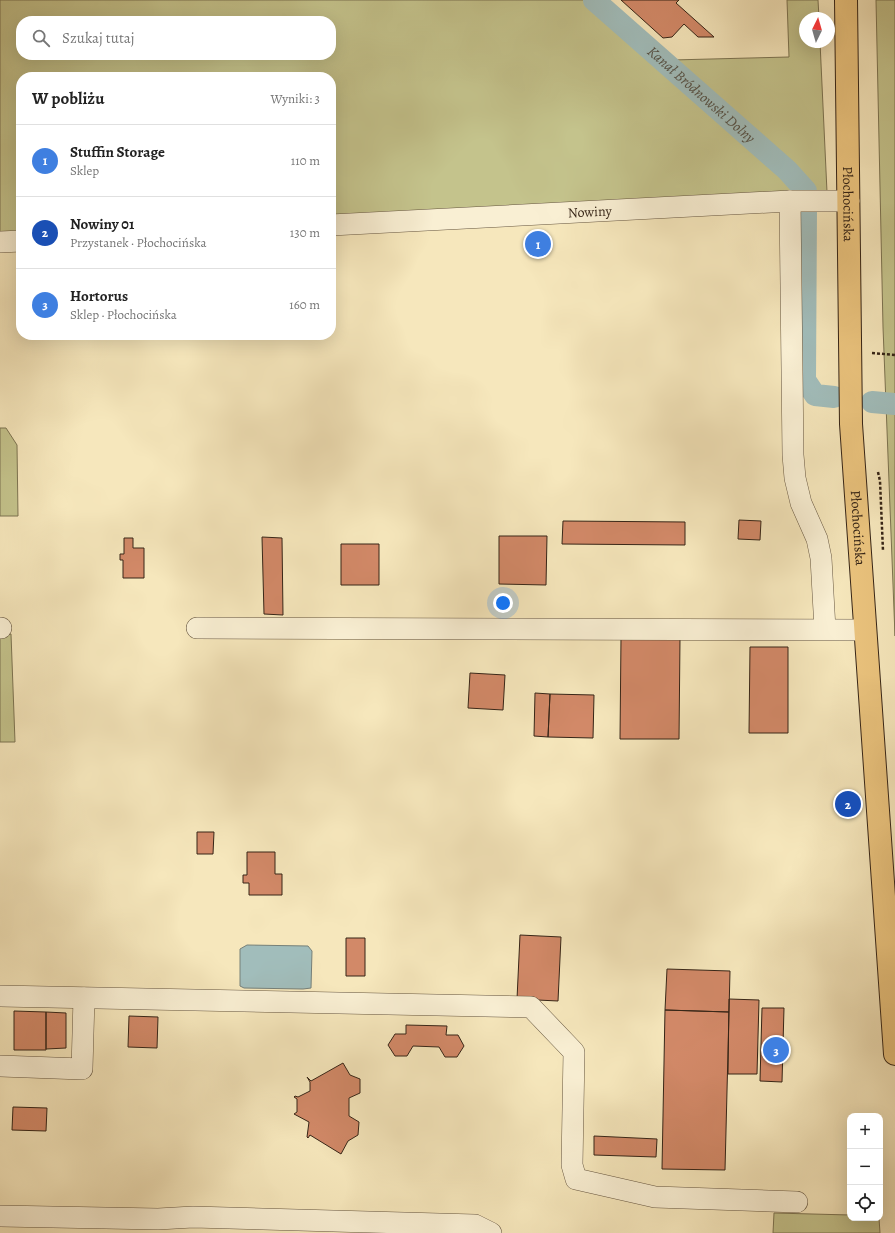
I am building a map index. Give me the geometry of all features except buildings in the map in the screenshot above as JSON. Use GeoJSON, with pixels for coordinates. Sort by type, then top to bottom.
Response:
{"type":"FeatureCollection","features":[{"type":"Feature","properties":{"kind":"main road","name":"Płochocińska"},"geometry":{"type":"LineString","coordinates":[[846,0],[850,380],[852,424],[895,1054]]}},
{"type":"Feature","properties":{"kind":"lane","name":"Nowiny"},"geometry":{"type":"LineString","coordinates":[[336,225],[790,201],[849,201]]}},
{"type":"Feature","properties":{"kind":"lane"},"geometry":{"type":"LineString","coordinates":[[790,201],[793,455],[795,478],[801,503],[817,539],[821,558],[825,629]]}},
{"type":"Feature","properties":{"kind":"lane"},"geometry":{"type":"LineString","coordinates":[[0,242],[16,241]]}},
{"type":"Feature","properties":{"kind":"lane"},"geometry":{"type":"LineString","coordinates":[[197,628],[865,630]]}},
{"type":"Feature","properties":{"kind":"lane"},"geometry":{"type":"LineString","coordinates":[[0,996],[531,1007],[574,1052],[572,1166],[576,1179],[655,1197],[797,1202]]}},
{"type":"Feature","properties":{"kind":"lane"},"geometry":{"type":"LineString","coordinates":[[0,1066],[82,1069],[84,998]]}},
{"type":"Feature","properties":{"kind":"lane"},"geometry":{"type":"LineString","coordinates":[[0,1216],[158,1226],[193,1216],[475,1225],[491,1233]]}},
{"type":"Feature","properties":{"kind":"shaded area"},"geometry":{"type":"Polygon","coordinates":[[[0,0],[587,0],[655,62],[672,60],[789,57],[787,0],[818,0],[819,12],[799,12],[799,48],[820,48],[827,192],[336,215],[336,72],[16,72],[16,234],[0,236],[0,0]]]}},
{"type":"Feature","properties":{"kind":"shaded area"},"geometry":{"type":"Polygon","coordinates":[[[876,0],[895,0],[895,636],[883,327],[876,0]]]}},
{"type":"Feature","properties":{"kind":"shaded area"},"geometry":{"type":"Polygon","coordinates":[[[0,428],[6,428],[17,445],[18,516],[0,516],[0,428]]]}},
{"type":"Feature","properties":{"kind":"shaded area"},"geometry":{"type":"Polygon","coordinates":[[[11,634],[15,742],[0,742],[0,635],[11,634]]]}},
{"type":"Feature","properties":{"kind":"shaded area"},"geometry":{"type":"Polygon","coordinates":[[[774,1213],[847,1215],[847,1221],[879,1221],[880,1233],[773,1233],[774,1213]]]}},
{"type":"Feature","properties":{"kind":"water"},"geometry":{"type":"Polygon","coordinates":[[[247,945],[308,946],[312,951],[311,988],[244,988],[240,986],[240,949],[247,945]]]}},
{"type":"Feature","properties":{"kind":"waterway","name":"Kanał Bródnowski Dolny"},"geometry":{"type":"LineString","coordinates":[[594,0],[787,170],[806,191]]}},
{"type":"Feature","properties":{"kind":"waterway","name":"Kanał Bródnowski Dolny"},"geometry":{"type":"LineString","coordinates":[[806,210],[805,380],[815,395],[834,397]]}},
{"type":"Feature","properties":{"kind":"waterway","name":"Kanał Bródnowski Dolny"},"geometry":{"type":"LineString","coordinates":[[872,402],[895,404]]}},
{"type":"Feature","properties":{"kind":"place","name":"Stuffin Storage"},"geometry":{"type":"Point","coordinates":[538,244]}},
{"type":"Feature","properties":{"kind":"place","name":"Nowiny 01"},"geometry":{"type":"Point","coordinates":[848,804]}},
{"type":"Feature","properties":{"kind":"place","name":"Hortorus"},"geometry":{"type":"Point","coordinates":[776,1050]}}]}
